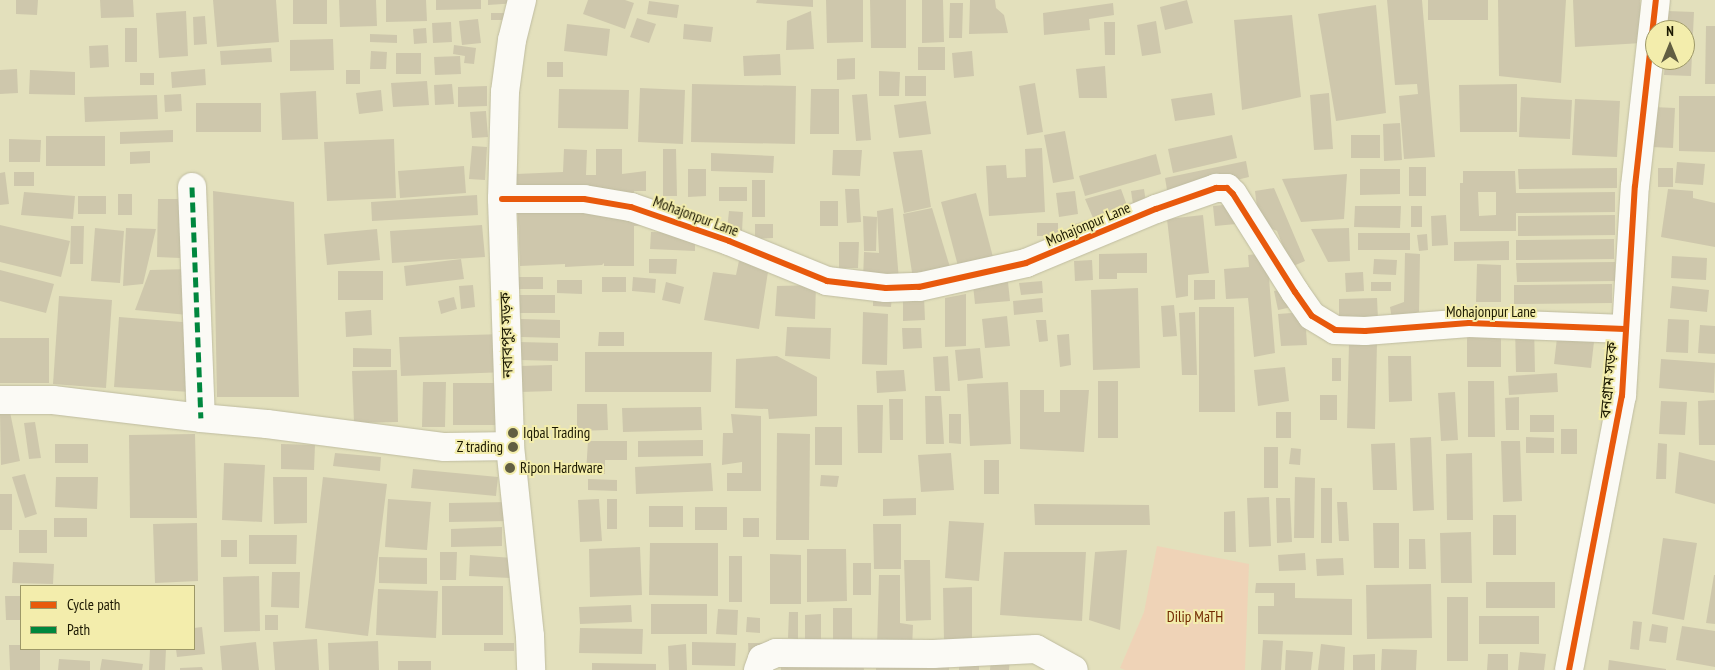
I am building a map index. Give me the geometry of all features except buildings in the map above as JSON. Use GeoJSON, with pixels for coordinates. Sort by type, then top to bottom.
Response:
{"type":"FeatureCollection","features":[{"type":"Feature","properties":{"kind":"street","name":"নবাবপুর সড়ক"},"geometry":{"type":"LineString","coordinates":[[522,0],[512,40],[505,92],[502,199],[510,446],[530,636],[531,670]]}},
{"type":"Feature","properties":{"kind":"street","name":"বনগ্রাম সড়ক"},"geometry":{"type":"LineString","coordinates":[[1570,670],[1622,396],[1635,186],[1656,0]]}},
{"type":"Feature","properties":{"kind":"street"},"geometry":{"type":"LineString","coordinates":[[192,187],[201,418]]}},
{"type":"Feature","properties":{"kind":"street","name":"Mohajonpur Lane"},"geometry":{"type":"LineString","coordinates":[[502,199],[584,199],[631,207],[729,241],[827,281],[886,288],[919,287],[1026,263],[1156,209],[1216,188],[1227,188],[1234,194],[1308,311],[1312,316],[1335,330],[1365,331],[1469,322],[1625,329]]}},
{"type":"Feature","properties":{"kind":"street"},"geometry":{"type":"LineString","coordinates":[[0,400],[52,400],[267,424],[445,447],[510,446]]}},
{"type":"Feature","properties":{"kind":"street"},"geometry":{"type":"LineString","coordinates":[[758,670],[762,659],[776,654],[933,654],[1036,649],[1074,670]]}},
{"type":"Feature","properties":{"kind":"green space","name":"Dilip MaTH"},"geometry":{"type":"Polygon","coordinates":[[[1157,546],[1249,564],[1245,670],[1125,670],[1120,668],[1144,612],[1157,546]]]}},
{"type":"Feature","properties":{"kind":"marked path"},"geometry":{"type":"LineString","coordinates":[[192,187],[201,418]]}},
{"type":"Feature","properties":{"kind":"cycle path"},"geometry":{"type":"LineString","coordinates":[[1569,670],[1622,396],[1635,186],[1656,0]]}},
{"type":"Feature","properties":{"kind":"cycle path"},"geometry":{"type":"LineString","coordinates":[[502,199],[584,199],[631,207],[729,241],[827,281],[886,288],[919,287],[1026,263],[1156,209],[1216,188],[1227,188],[1233,194],[1312,316],[1335,330],[1365,331],[1469,323],[1625,329]]}},
{"type":"Feature","properties":{"kind":"place","name":"Iqbal Trading"},"geometry":{"type":"Point","coordinates":[513,433]}},
{"type":"Feature","properties":{"kind":"place","name":"Z trading"},"geometry":{"type":"Point","coordinates":[513,447]}},
{"type":"Feature","properties":{"kind":"place","name":"Ripon Hardware"},"geometry":{"type":"Point","coordinates":[510,468]}}]}
